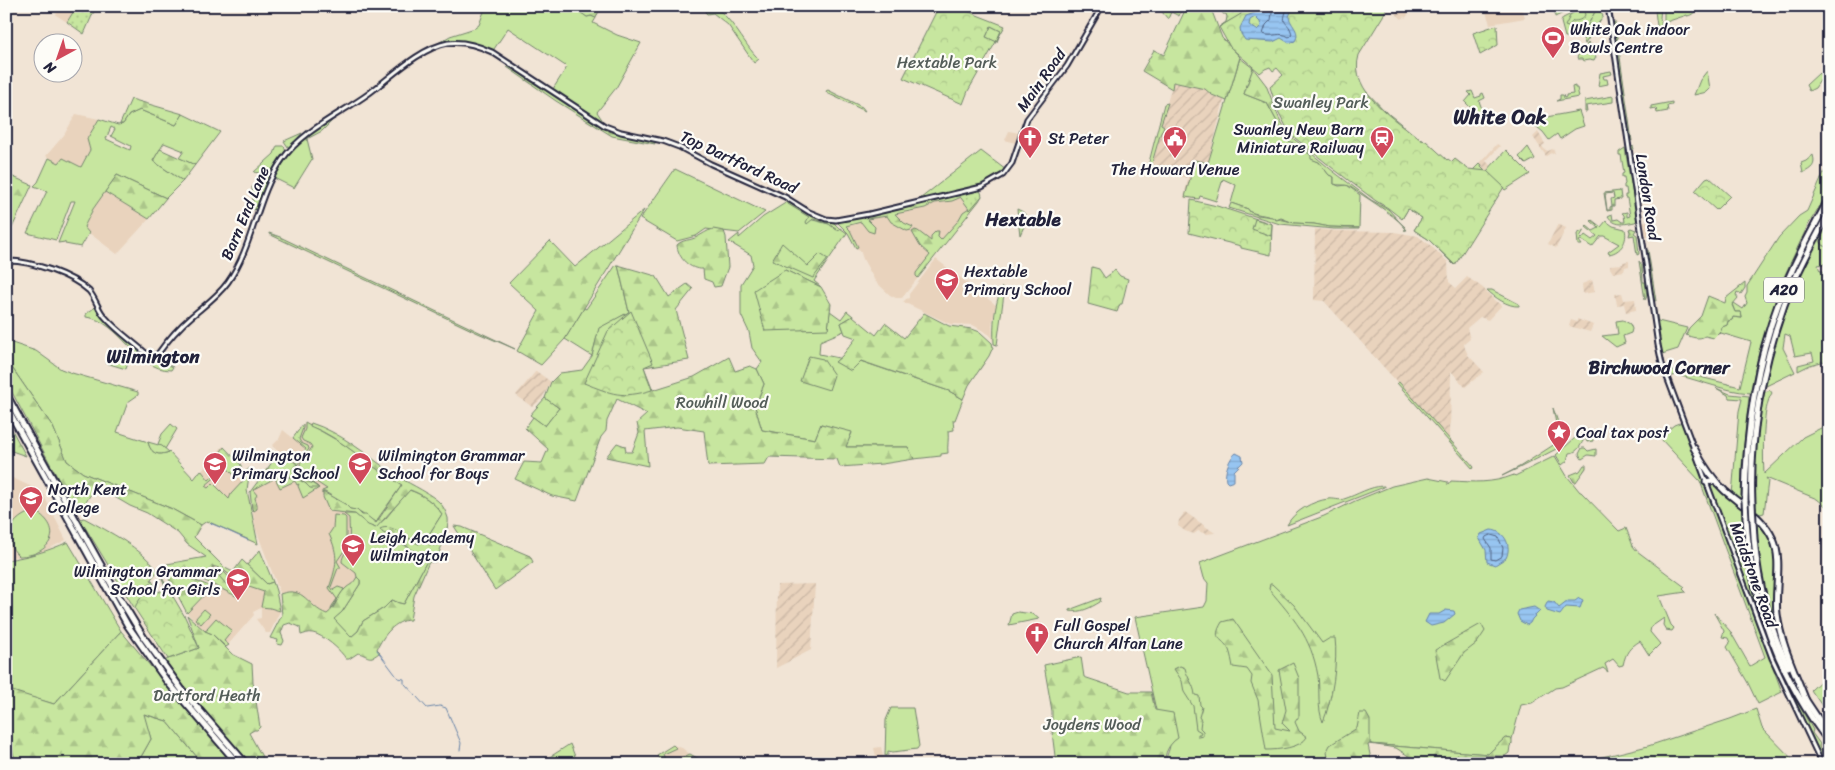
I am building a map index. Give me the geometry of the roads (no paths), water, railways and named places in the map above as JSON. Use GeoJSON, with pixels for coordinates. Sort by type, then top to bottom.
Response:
{"type":"FeatureCollection","features":[{"type":"Feature","properties":{"kind":"highway","name":"A20"},"geometry":{"type":"LineString","coordinates":[[1829,199],[1800,253],[1778,303],[1765,346],[1754,396],[1746,465],[1745,501],[1747,542],[1753,580],[1766,624],[1806,701],[1829,735]]}},
{"type":"Feature","properties":{"kind":"highway","name":"A20"},"geometry":{"type":"LineString","coordinates":[[1829,213],[1806,255],[1784,305],[1762,383],[1753,462],[1752,503],[1756,560],[1768,619],[1788,679],[1829,742]]}},
{"type":"Feature","properties":{"kind":"highway"},"geometry":{"type":"LineString","coordinates":[[6,394],[113,587],[144,638],[182,690],[246,764]]}},
{"type":"Feature","properties":{"kind":"highway"},"geometry":{"type":"LineString","coordinates":[[6,406],[104,584],[140,643],[182,700],[238,764]]}},
{"type":"Feature","properties":{"kind":"highway","name":"A20"},"geometry":{"type":"LineString","coordinates":[[1694,448],[1716,482],[1758,518],[1767,529],[1773,541],[1777,557],[1776,598],[1779,624],[1790,666],[1806,701]]}},
{"type":"Feature","properties":{"kind":"highway"},"geometry":{"type":"LineString","coordinates":[[1706,482],[1716,482]]}},
{"type":"Feature","properties":{"kind":"highway"},"geometry":{"type":"LineString","coordinates":[[1806,709],[1814,726],[1829,748]]}},
{"type":"Feature","properties":{"kind":"main road","name":"Main Road"},"geometry":{"type":"LineString","coordinates":[[1006,170],[1012,163],[1027,119],[1067,66],[1102,6]]}},
{"type":"Feature","properties":{"kind":"main road","name":"London Road"},"geometry":{"type":"LineString","coordinates":[[1608,6],[1656,335],[1662,364],[1672,390]]}},
{"type":"Feature","properties":{"kind":"main road","name":"Barn End Lane"},"geometry":{"type":"LineString","coordinates":[[6,260],[29,263],[62,275],[81,285],[91,294],[106,319],[149,356],[157,355],[177,330],[213,299],[231,278],[272,177],[281,161],[296,143],[421,54],[448,43],[473,44]]}},
{"type":"Feature","properties":{"kind":"main road","name":"Top Dartford Road"},"geometry":{"type":"LineString","coordinates":[[473,44],[492,52],[605,126],[679,147],[711,164],[785,197],[809,212],[826,219],[836,220],[862,216],[982,187],[997,180],[1006,170]]}},
{"type":"Feature","properties":{"kind":"main road","name":"Maidstone Road"},"geometry":{"type":"LineString","coordinates":[[1672,390],[1772,658],[1822,764]]}},
{"type":"Feature","properties":{"kind":"water"},"geometry":{"type":"Polygon","coordinates":[[[1270,6],[1293,6],[1289,17],[1297,34],[1295,41],[1289,43],[1281,38],[1273,42],[1245,40],[1240,28],[1246,16],[1270,6]],[[1255,17],[1250,20],[1249,25],[1257,30],[1261,26],[1255,17]]]}},
{"type":"Feature","properties":{"kind":"water"},"geometry":{"type":"Polygon","coordinates":[[[1236,453],[1242,456],[1243,462],[1234,471],[1234,481],[1228,483],[1226,481],[1226,470],[1231,458],[1236,453]]]}},
{"type":"Feature","properties":{"kind":"water"},"geometry":{"type":"Polygon","coordinates":[[[1491,530],[1500,533],[1508,544],[1506,558],[1495,565],[1487,562],[1486,550],[1479,538],[1481,534],[1491,530]]]}},
{"type":"Feature","properties":{"kind":"water"},"geometry":{"type":"Polygon","coordinates":[[[1579,598],[1583,600],[1580,608],[1566,607],[1560,615],[1547,611],[1545,607],[1548,601],[1554,602],[1559,608],[1568,601],[1575,601],[1579,598]]]}},
{"type":"Feature","properties":{"kind":"water"},"geometry":{"type":"Polygon","coordinates":[[[1534,607],[1540,611],[1530,623],[1527,625],[1520,621],[1517,614],[1519,610],[1534,607]]]}},
{"type":"Feature","properties":{"kind":"water"},"geometry":{"type":"Polygon","coordinates":[[[1446,610],[1454,611],[1455,614],[1444,623],[1431,626],[1425,622],[1429,614],[1439,614],[1446,610]]]}},
{"type":"Feature","properties":{"kind":"waterway"},"geometry":{"type":"LineString","coordinates":[[210,523],[227,530]]}},
{"type":"Feature","properties":{"kind":"waterway"},"geometry":{"type":"LineString","coordinates":[[228,531],[248,540]]}},
{"type":"Feature","properties":{"kind":"waterway"},"geometry":{"type":"LineString","coordinates":[[377,650],[398,678],[404,679],[404,683]]}},
{"type":"Feature","properties":{"kind":"waterway"},"geometry":{"type":"LineString","coordinates":[[405,684],[427,708],[440,706],[446,708],[461,743],[460,750]]}},
{"type":"Feature","properties":{"kind":"place","name":"White Oak indoor Bowls Centre"},"geometry":{"type":"Point","coordinates":[1553,59]}},
{"type":"Feature","properties":{"kind":"place","name":"St Peter"},"geometry":{"type":"Point","coordinates":[1030,159]}},
{"type":"Feature","properties":{"kind":"place","name":"The Howard Venue"},"geometry":{"type":"Point","coordinates":[1175,159]}},
{"type":"Feature","properties":{"kind":"place","name":"Swanley New Barn Miniature Railway"},"geometry":{"type":"Point","coordinates":[1382,159]}},
{"type":"Feature","properties":{"kind":"place","name":"Hextable Primary School"},"geometry":{"type":"Point","coordinates":[947,301]}},
{"type":"Feature","properties":{"kind":"place","name":"Coal tax post"},"geometry":{"type":"Point","coordinates":[1559,453]}},
{"type":"Feature","properties":{"kind":"place","name":"Wilmington Primary School"},"geometry":{"type":"Point","coordinates":[215,485]}},
{"type":"Feature","properties":{"kind":"place","name":"Wilmington Grammar School for Boys"},"geometry":{"type":"Point","coordinates":[360,485]}},
{"type":"Feature","properties":{"kind":"place","name":"North Kent College"},"geometry":{"type":"Point","coordinates":[31,519]}},
{"type":"Feature","properties":{"kind":"place","name":"Leigh Academy Wilmington"},"geometry":{"type":"Point","coordinates":[353,567]}},
{"type":"Feature","properties":{"kind":"place","name":"Wilmington Grammar School for Girls"},"geometry":{"type":"Point","coordinates":[238,601]}},
{"type":"Feature","properties":{"kind":"place","name":"Full Gospel Church Alfan Lane"},"geometry":{"type":"Point","coordinates":[1037,655]}},
{"type":"Feature","properties":{"kind":"district","name":"White Oak"},"geometry":{"type":"Point","coordinates":[1500,117]}},
{"type":"Feature","properties":{"kind":"district","name":"Hextable"},"geometry":{"type":"Point","coordinates":[1023,219]}},
{"type":"Feature","properties":{"kind":"district","name":"Wilmington"},"geometry":{"type":"Point","coordinates":[153,356]}},
{"type":"Feature","properties":{"kind":"district","name":"Birchwood Corner"},"geometry":{"type":"Point","coordinates":[1659,368]}},
{"type":"Feature","properties":{"kind":"park label","name":"Hextable Park"},"geometry":{"type":"Point","coordinates":[947,62]}},
{"type":"Feature","properties":{"kind":"park label","name":"Swanley Park"},"geometry":{"type":"Point","coordinates":[1321,102]}},
{"type":"Feature","properties":{"kind":"park label","name":"Rowhill Wood"},"geometry":{"type":"Point","coordinates":[722,402]}},
{"type":"Feature","properties":{"kind":"park label","name":"Dartford Heath"},"geometry":{"type":"Point","coordinates":[207,695]}},
{"type":"Feature","properties":{"kind":"park label","name":"Joydens Wood"},"geometry":{"type":"Point","coordinates":[1092,724]}}]}
